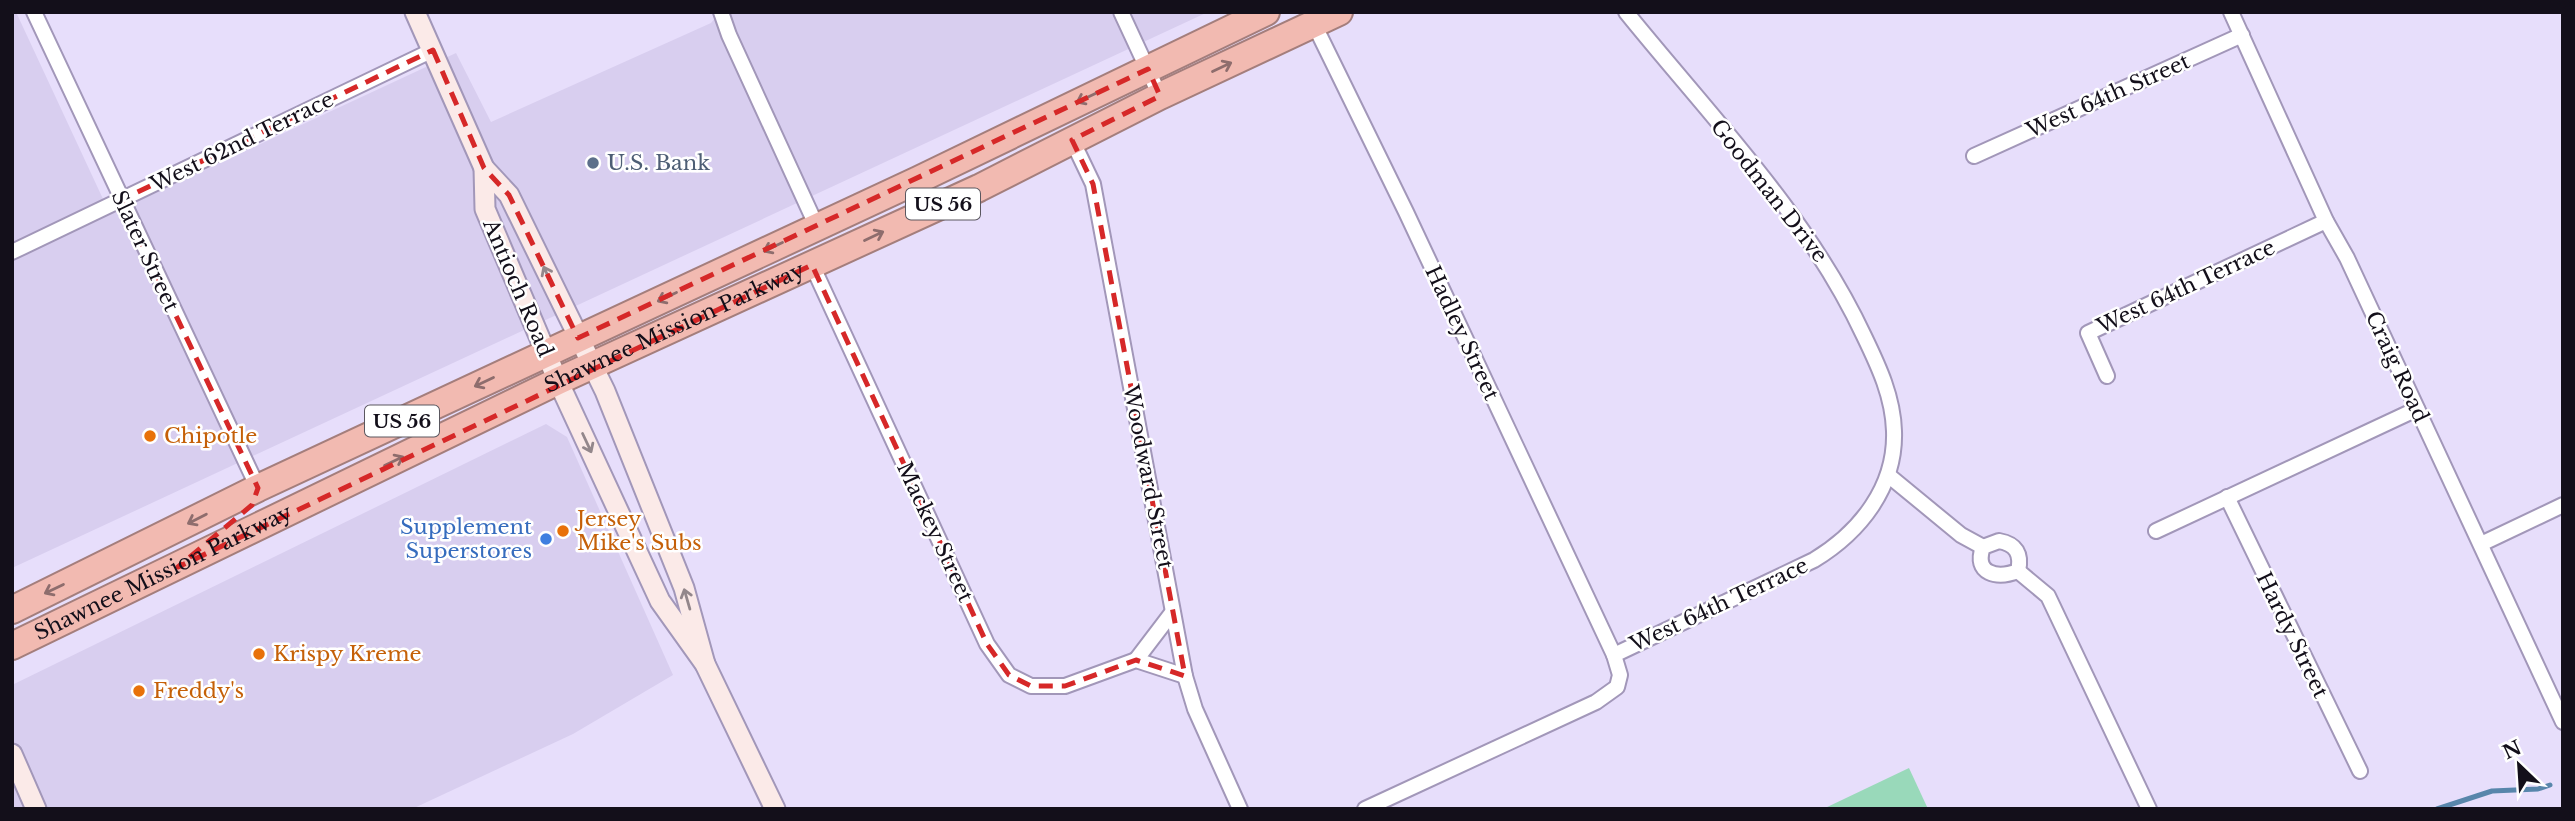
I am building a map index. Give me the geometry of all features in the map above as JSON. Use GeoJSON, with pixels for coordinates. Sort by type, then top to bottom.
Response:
{"type":"FeatureCollection","features":[{"type":"Feature","properties":{"kind":"highway","name":"Shawnee Mission Parkway"},"geometry":{"type":"LineString","coordinates":[[12,610],[258,488],[817,227],[1266,12]]}},
{"type":"Feature","properties":{"kind":"highway","name":"Shawnee Mission Parkway"},"geometry":{"type":"LineString","coordinates":[[12,646],[558,381],[979,188],[1311,18],[1339,12]]}},
{"type":"Feature","properties":{"kind":"highway"},"geometry":{"type":"LineString","coordinates":[[178,567],[252,505],[258,488]]}},
{"type":"Feature","properties":{"kind":"main road","name":"Antioch Road"},"geometry":{"type":"LineString","coordinates":[[415,12],[484,168],[509,195],[605,391],[684,588],[705,664]]}},
{"type":"Feature","properties":{"kind":"main road","name":"Antioch Road"},"geometry":{"type":"LineString","coordinates":[[484,168],[485,209],[558,381],[660,601],[705,664],[775,809]]}},
{"type":"Feature","properties":{"kind":"main road"},"geometry":{"type":"LineString","coordinates":[[12,754],[36,809]]}},
{"type":"Feature","properties":{"kind":"street","name":"Slater Street"},"geometry":{"type":"LineString","coordinates":[[34,12],[258,488]]}},
{"type":"Feature","properties":{"kind":"street"},"geometry":{"type":"LineString","coordinates":[[721,12],[817,227]]}},
{"type":"Feature","properties":{"kind":"street"},"geometry":{"type":"LineString","coordinates":[[1121,12],[1160,96]]}},
{"type":"Feature","properties":{"kind":"street","name":"Goodman Drive"},"geometry":{"type":"LineString","coordinates":[[1626,12],[1793,216],[1824,260],[1848,302],[1876,362],[1891,404],[1894,432],[1888,475]]}},
{"type":"Feature","properties":{"kind":"street","name":"Craig Road"},"geometry":{"type":"LineString","coordinates":[[2231,12],[2326,221],[2347,258],[2563,722]]}},
{"type":"Feature","properties":{"kind":"street","name":"Hadley Street"},"geometry":{"type":"LineString","coordinates":[[1311,18],[1406,212],[1614,655]]}},
{"type":"Feature","properties":{"kind":"street","name":"West 64th Street"},"geometry":{"type":"LineString","coordinates":[[1974,156],[2242,36]]}},
{"type":"Feature","properties":{"kind":"street","name":"West 62nd Terrace"},"geometry":{"type":"LineString","coordinates":[[12,252],[433,50]]}},
{"type":"Feature","properties":{"kind":"street","name":"Woodward Street"},"geometry":{"type":"LineString","coordinates":[[1072,140],[1093,184],[1171,614],[1185,676],[1195,709],[1240,809]]}},
{"type":"Feature","properties":{"kind":"street","name":"West 64th Terrace"},"geometry":{"type":"LineString","coordinates":[[2107,376],[2088,333],[2326,221]]}},
{"type":"Feature","properties":{"kind":"street","name":"Mackey Street"},"geometry":{"type":"LineString","coordinates":[[812,265],[987,644],[999,663],[1009,675],[1031,686],[1049,688],[1065,686],[1136,660]]}},
{"type":"Feature","properties":{"kind":"street"},"geometry":{"type":"LineString","coordinates":[[2156,531],[2417,409]]}},
{"type":"Feature","properties":{"kind":"street"},"geometry":{"type":"LineString","coordinates":[[1888,475],[1961,535],[1983,547],[1999,541],[2014,546],[2020,562],[2018,571]]}},
{"type":"Feature","properties":{"kind":"street","name":"West 64th Terrace"},"geometry":{"type":"LineString","coordinates":[[1366,809],[1596,702],[1617,687],[1620,675],[1614,655],[1832,549],[1861,522],[1888,475]]}},
{"type":"Feature","properties":{"kind":"street","name":"Hardy Street"},"geometry":{"type":"LineString","coordinates":[[2227,497],[2360,771]]}},
{"type":"Feature","properties":{"kind":"street"},"geometry":{"type":"LineString","coordinates":[[2481,544],[2563,505]]}},
{"type":"Feature","properties":{"kind":"street"},"geometry":{"type":"LineString","coordinates":[[1983,547],[1981,562],[1990,574],[2006,575],[2018,571]]}},
{"type":"Feature","properties":{"kind":"street"},"geometry":{"type":"LineString","coordinates":[[2018,571],[2048,597],[2149,809]]}},
{"type":"Feature","properties":{"kind":"street"},"geometry":{"type":"LineString","coordinates":[[1171,614],[1136,660],[1185,676]]}},
{"type":"Feature","properties":{"kind":"highlighted area"},"geometry":{"type":"Polygon","coordinates":[[[433,50],[484,168],[509,195],[578,338],[1148,69],[1160,96],[1072,140],[1093,184],[1185,676],[1136,660],[1065,686],[1031,686],[1009,675],[987,644],[812,265],[178,567],[252,505],[258,488],[121,200],[433,50]]]}},
{"type":"Feature","properties":{"kind":"shaded area"},"geometry":{"type":"Polygon","coordinates":[[[12,12],[16,12],[110,214],[456,53],[491,122],[711,23],[720,12],[1208,12],[12,568],[12,12]]]}},
{"type":"Feature","properties":{"kind":"shaded area"},"geometry":{"type":"Polygon","coordinates":[[[546,424],[567,437],[673,675],[573,734],[412,809],[12,809],[12,685],[546,424]]]}},
{"type":"Feature","properties":{"kind":"green space"},"geometry":{"type":"Polygon","coordinates":[[[1909,768],[1928,809],[1823,809],[1909,768]]]}},
{"type":"Feature","properties":{"kind":"waterway"},"geometry":{"type":"LineString","coordinates":[[2437,809],[2492,791],[2538,789],[2550,785]]}},
{"type":"Feature","properties":{"kind":"place","name":"U.S. Bank"},"geometry":{"type":"Point","coordinates":[593,163]}},
{"type":"Feature","properties":{"kind":"place","name":"Chipotle"},"geometry":{"type":"Point","coordinates":[150,436]}},
{"type":"Feature","properties":{"kind":"place","name":"Jersey Mike's Subs"},"geometry":{"type":"Point","coordinates":[563,531]}},
{"type":"Feature","properties":{"kind":"place","name":"Supplement Superstores"},"geometry":{"type":"Point","coordinates":[546,539]}},
{"type":"Feature","properties":{"kind":"place","name":"Krispy Kreme"},"geometry":{"type":"Point","coordinates":[259,654]}},
{"type":"Feature","properties":{"kind":"place","name":"Freddy's"},"geometry":{"type":"Point","coordinates":[139,691]}}]}
